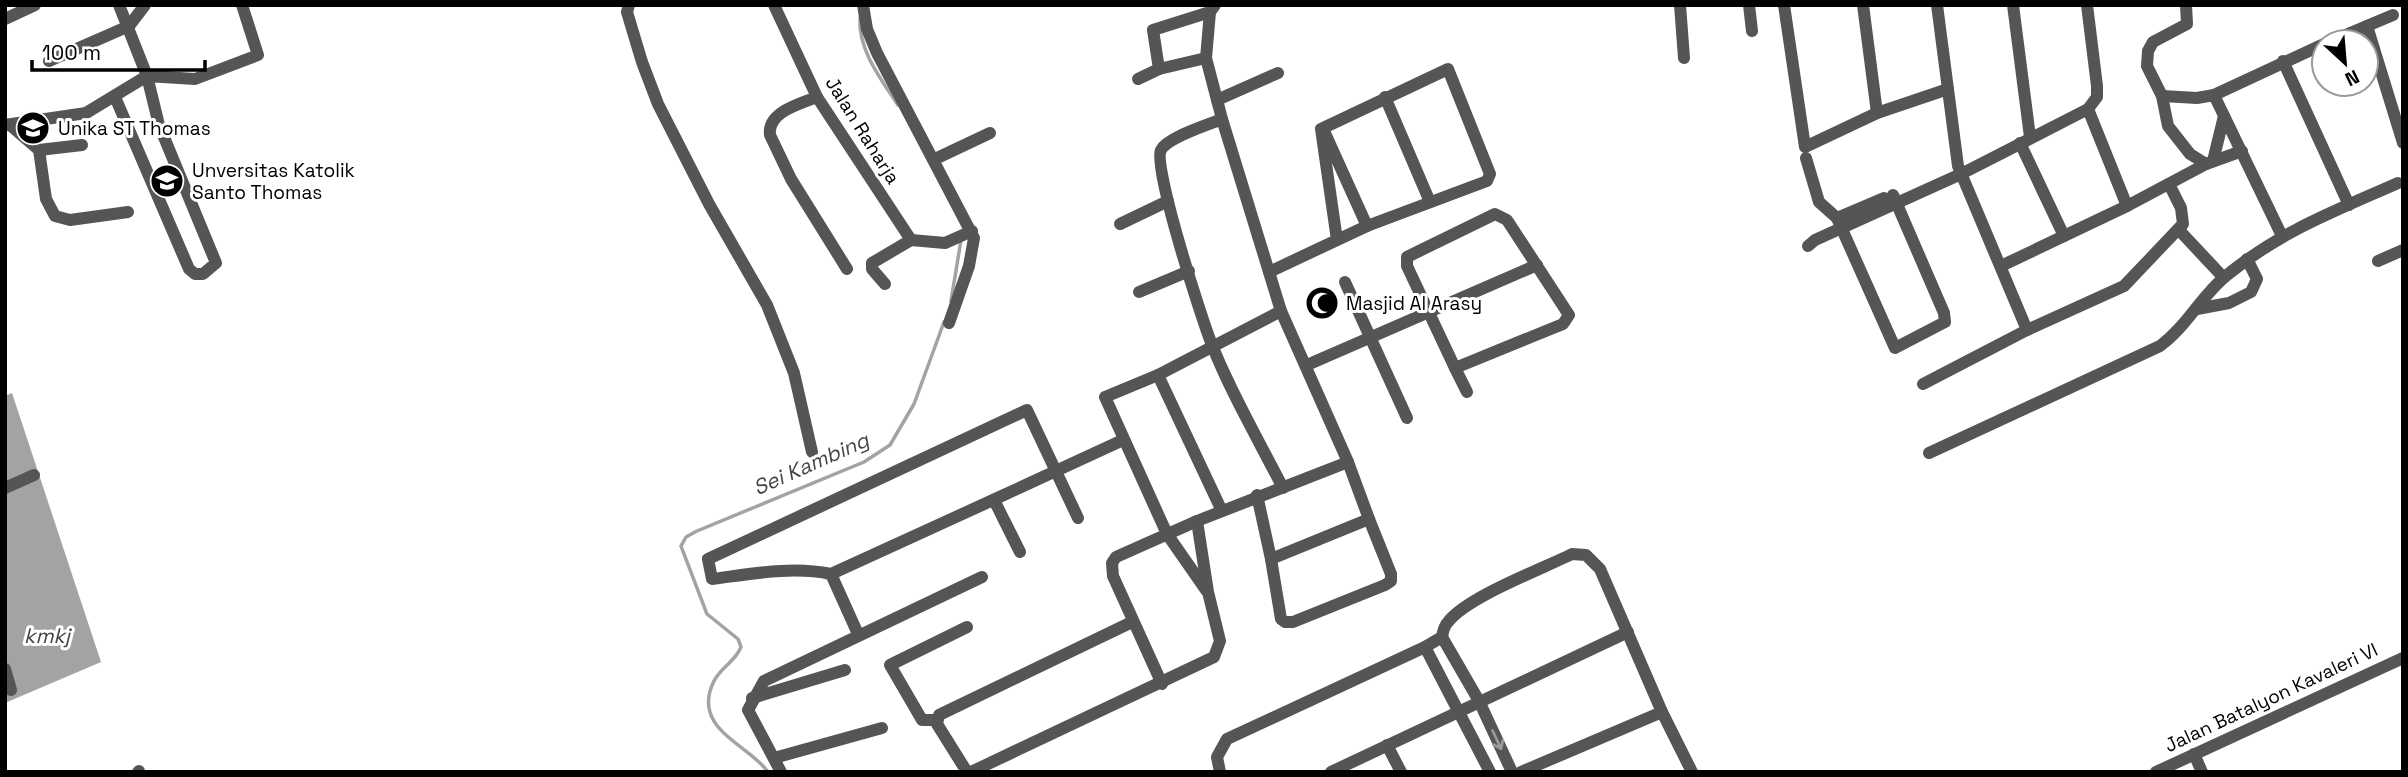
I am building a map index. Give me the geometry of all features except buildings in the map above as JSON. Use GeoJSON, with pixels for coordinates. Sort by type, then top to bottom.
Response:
{"type":"FeatureCollection","features":[{"type":"Feature","properties":{"kind":"street"},"geometry":{"type":"LineString","coordinates":[[5,19],[34,5]]}},
{"type":"Feature","properties":{"kind":"street"},"geometry":{"type":"LineString","coordinates":[[115,97],[189,269],[195,274],[203,274],[216,263],[159,125],[147,76],[119,5]]}},
{"type":"Feature","properties":{"kind":"street"},"geometry":{"type":"LineString","coordinates":[[49,61],[129,26],[145,5]]}},
{"type":"Feature","properties":{"kind":"street"},"geometry":{"type":"LineString","coordinates":[[8,125],[86,113],[147,76],[195,79],[258,55],[242,5]]}},
{"type":"Feature","properties":{"kind":"street"},"geometry":{"type":"LineString","coordinates":[[629,5],[627,12],[658,104],[703,193],[772,318],[794,373],[812,452]]}},
{"type":"Feature","properties":{"kind":"street","name":"Jalan Raharja"},"geometry":{"type":"LineString","coordinates":[[774,5],[817,97],[911,240]]}},
{"type":"Feature","properties":{"kind":"street"},"geometry":{"type":"LineString","coordinates":[[863,5],[867,29],[877,53],[975,240],[969,267],[949,323]]}},
{"type":"Feature","properties":{"kind":"street"},"geometry":{"type":"LineString","coordinates":[[1680,5],[1684,58]]}},
{"type":"Feature","properties":{"kind":"street"},"geometry":{"type":"LineString","coordinates":[[1749,5],[1752,31]]}},
{"type":"Feature","properties":{"kind":"street"},"geometry":{"type":"LineString","coordinates":[[1784,5],[1805,147],[1877,113],[1948,89]]}},
{"type":"Feature","properties":{"kind":"street"},"geometry":{"type":"LineString","coordinates":[[1864,5],[1877,113]]}},
{"type":"Feature","properties":{"kind":"street"},"geometry":{"type":"LineString","coordinates":[[1937,5],[1960,170],[2027,330]]}},
{"type":"Feature","properties":{"kind":"street"},"geometry":{"type":"LineString","coordinates":[[2013,5],[2025,140],[2064,236]]}},
{"type":"Feature","properties":{"kind":"street"},"geometry":{"type":"LineString","coordinates":[[1808,246],[1839,223],[1960,170],[2088,109],[2097,97],[2097,86],[2087,5]]}},
{"type":"Feature","properties":{"kind":"street"},"geometry":{"type":"LineString","coordinates":[[2186,5],[2187,24],[2153,42],[2148,51],[2147,66],[2162,96],[2165,118],[2179,142],[2209,162]]}},
{"type":"Feature","properties":{"kind":"street"},"geometry":{"type":"LineString","coordinates":[[1159,69],[1153,30],[1212,9],[1206,58],[1281,311],[1348,462],[1391,574],[1391,581],[1293,622],[1281,620],[1257,495]]}},
{"type":"Feature","properties":{"kind":"street"},"geometry":{"type":"LineString","coordinates":[[2362,28],[2393,15]]}},
{"type":"Feature","properties":{"kind":"street"},"geometry":{"type":"LineString","coordinates":[[2367,26],[2403,143]]}},
{"type":"Feature","properties":{"kind":"street"},"geometry":{"type":"LineString","coordinates":[[2162,96],[2197,98],[2214,95],[2310,50]]}},
{"type":"Feature","properties":{"kind":"street"},"geometry":{"type":"LineString","coordinates":[[1138,79],[1159,69],[1206,58]]}},
{"type":"Feature","properties":{"kind":"street"},"geometry":{"type":"LineString","coordinates":[[2283,61],[2349,205]]}},
{"type":"Feature","properties":{"kind":"street"},"geometry":{"type":"LineString","coordinates":[[1269,272],[1367,226],[1487,181],[1490,174],[1450,71],[1446,69],[1322,127],[1320,131],[1337,240]]}},
{"type":"Feature","properties":{"kind":"street"},"geometry":{"type":"LineString","coordinates":[[1217,100],[1278,73]]}},
{"type":"Feature","properties":{"kind":"street"},"geometry":{"type":"LineString","coordinates":[[2214,95],[2281,234]]}},
{"type":"Feature","properties":{"kind":"street"},"geometry":{"type":"LineString","coordinates":[[817,97],[773,119],[769,127],[770,135],[790,179],[847,269]]}},
{"type":"Feature","properties":{"kind":"street"},"geometry":{"type":"LineString","coordinates":[[1385,97],[1430,202]]}},
{"type":"Feature","properties":{"kind":"street"},"geometry":{"type":"LineString","coordinates":[[2088,109],[2127,206]]}},
{"type":"Feature","properties":{"kind":"street"},"geometry":{"type":"LineString","coordinates":[[2209,162],[2224,116]]}},
{"type":"Feature","properties":{"kind":"street"},"geometry":{"type":"LineString","coordinates":[[1222,119],[1169,142],[1158,157],[1168,201],[1212,345],[1283,488]]}},
{"type":"Feature","properties":{"kind":"street"},"geometry":{"type":"LineString","coordinates":[[8,125],[39,150],[46,199],[55,216],[70,220],[128,212]]}},
{"type":"Feature","properties":{"kind":"street"},"geometry":{"type":"LineString","coordinates":[[1322,127],[1367,226]]}},
{"type":"Feature","properties":{"kind":"street"},"geometry":{"type":"LineString","coordinates":[[934,159],[990,133]]}},
{"type":"Feature","properties":{"kind":"street"},"geometry":{"type":"LineString","coordinates":[[39,150],[82,145]]}},
{"type":"Feature","properties":{"kind":"street"},"geometry":{"type":"LineString","coordinates":[[2001,266],[2127,206],[2209,162],[2242,151]]}},
{"type":"Feature","properties":{"kind":"street"},"geometry":{"type":"LineString","coordinates":[[1806,158],[1819,202],[1839,223],[1893,347],[1941,327],[1945,316],[1894,198]]}},
{"type":"Feature","properties":{"kind":"street"},"geometry":{"type":"LineString","coordinates":[[1929,453],[2160,346],[2178,332],[2224,277],[2281,234],[2349,205],[2400,179],[2402,196]]}},
{"type":"Feature","properties":{"kind":"street"},"geometry":{"type":"LineString","coordinates":[[1923,384],[2027,330],[2124,286],[2179,230],[2184,218],[2169,184]]}},
{"type":"Feature","properties":{"kind":"street"},"geometry":{"type":"LineString","coordinates":[[1120,224],[1168,201]]}},
{"type":"Feature","properties":{"kind":"street"},"geometry":{"type":"LineString","coordinates":[[1455,368],[1563,324],[1567,319],[1567,309],[1507,220],[1495,214],[1409,253],[1407,266],[1455,368],[1467,392]]}},
{"type":"Feature","properties":{"kind":"street"},"geometry":{"type":"LineString","coordinates":[[2179,230],[2224,277]]}},
{"type":"Feature","properties":{"kind":"street"},"geometry":{"type":"LineString","coordinates":[[885,284],[872,269],[872,262],[911,240],[945,243],[970,232]]}},
{"type":"Feature","properties":{"kind":"street"},"geometry":{"type":"LineString","coordinates":[[2378,261],[2403,250]]}},
{"type":"Feature","properties":{"kind":"street"},"geometry":{"type":"LineString","coordinates":[[2197,309],[2229,303],[2252,292],[2257,279],[2247,259]]}},
{"type":"Feature","properties":{"kind":"street"},"geometry":{"type":"LineString","coordinates":[[1307,365],[1537,265]]}},
{"type":"Feature","properties":{"kind":"street"},"geometry":{"type":"LineString","coordinates":[[1139,292],[1189,271]]}},
{"type":"Feature","properties":{"kind":"street"},"geometry":{"type":"LineString","coordinates":[[1345,282],[1407,418]]}},
{"type":"Feature","properties":{"kind":"street"},"geometry":{"type":"LineString","coordinates":[[1208,592],[1167,534],[1105,397],[1158,375],[1281,311]]}},
{"type":"Feature","properties":{"kind":"street"},"geometry":{"type":"LineString","coordinates":[[1158,375],[1221,509]]}},
{"type":"Feature","properties":{"kind":"street"},"geometry":{"type":"LineString","coordinates":[[1078,518],[1056,471],[1027,410],[708,559],[712,579],[768,572],[816,571],[831,574],[994,500],[1056,471],[1123,440]]}},
{"type":"Feature","properties":{"kind":"street"},"geometry":{"type":"LineString","coordinates":[[1162,684],[1132,622],[1112,572],[1113,561],[1221,509],[1348,462]]}},
{"type":"Feature","properties":{"kind":"street"},"geometry":{"type":"LineString","coordinates":[[5,488],[34,475]]}},
{"type":"Feature","properties":{"kind":"street"},"geometry":{"type":"LineString","coordinates":[[994,500],[1020,552]]}},
{"type":"Feature","properties":{"kind":"street"},"geometry":{"type":"LineString","coordinates":[[1271,559],[1369,519]]}},
{"type":"Feature","properties":{"kind":"street"},"geometry":{"type":"LineString","coordinates":[[936,720],[969,772],[1208,662],[1218,652],[1220,641],[1208,592],[1197,521]]}},
{"type":"Feature","properties":{"kind":"street"},"geometry":{"type":"LineString","coordinates":[[1512,772],[1479,701],[1442,637],[1445,624],[1475,602],[1573,554],[1586,555],[1600,569],[1662,712],[1692,772]]}},
{"type":"Feature","properties":{"kind":"street"},"geometry":{"type":"LineString","coordinates":[[831,574],[858,634]]}},
{"type":"Feature","properties":{"kind":"street"},"geometry":{"type":"LineString","coordinates":[[781,772],[748,710],[752,698],[764,681],[982,577]]}},
{"type":"Feature","properties":{"kind":"street"},"geometry":{"type":"LineString","coordinates":[[967,627],[890,665],[922,720],[936,720],[945,711],[1132,622]]}},
{"type":"Feature","properties":{"kind":"street"},"geometry":{"type":"LineString","coordinates":[[1331,772],[1628,632]]}},
{"type":"Feature","properties":{"kind":"street"},"geometry":{"type":"LineString","coordinates":[[1220,772],[1217,757],[1227,739],[1442,637]]}},
{"type":"Feature","properties":{"kind":"street"},"geometry":{"type":"LineString","coordinates":[[1425,647],[1490,772]]}},
{"type":"Feature","properties":{"kind":"street","name":"Jalan Batalyon Kavaleri VI"},"geometry":{"type":"LineString","coordinates":[[2156,772],[2403,658]]}},
{"type":"Feature","properties":{"kind":"street"},"geometry":{"type":"LineString","coordinates":[[5,668],[11,690]]}},
{"type":"Feature","properties":{"kind":"street"},"geometry":{"type":"LineString","coordinates":[[752,698],[845,670]]}},
{"type":"Feature","properties":{"kind":"street"},"geometry":{"type":"LineString","coordinates":[[1521,772],[1662,712]]}},
{"type":"Feature","properties":{"kind":"street"},"geometry":{"type":"LineString","coordinates":[[774,758],[882,728]]}},
{"type":"Feature","properties":{"kind":"street"},"geometry":{"type":"LineString","coordinates":[[1387,745],[1401,772]]}},
{"type":"Feature","properties":{"kind":"street"},"geometry":{"type":"LineString","coordinates":[[2194,754],[2202,772]]}},
{"type":"Feature","properties":{"kind":"water","name":"kmkj"},"geometry":{"type":"Polygon","coordinates":[[[12,393],[101,662],[5,703],[5,396],[12,393]]]}},
{"type":"Feature","properties":{"kind":"waterway","name":"Sei Kambing"},"geometry":{"type":"LineString","coordinates":[[860,18],[860,30],[867,53],[898,105]]}},
{"type":"Feature","properties":{"kind":"waterway","name":"Sei Kambing"},"geometry":{"type":"LineString","coordinates":[[951,301],[961,240]]}},
{"type":"Feature","properties":{"kind":"waterway","name":"Sei Kambing"},"geometry":{"type":"LineString","coordinates":[[768,772],[760,762],[725,734],[710,712],[709,698],[714,681],[741,647],[738,639],[707,614],[681,546],[686,537],[697,531],[864,462],[890,445],[914,404],[944,322]]}},
{"type":"Feature","properties":{"kind":"place","name":"Unika ST Thomas"},"geometry":{"type":"Point","coordinates":[33,128]}},
{"type":"Feature","properties":{"kind":"place","name":"Unversitas Katolik Santo Thomas"},"geometry":{"type":"Point","coordinates":[167,181]}},
{"type":"Feature","properties":{"kind":"place","name":"Masjid Al Arasy"},"geometry":{"type":"Point","coordinates":[1322,303]}}]}
